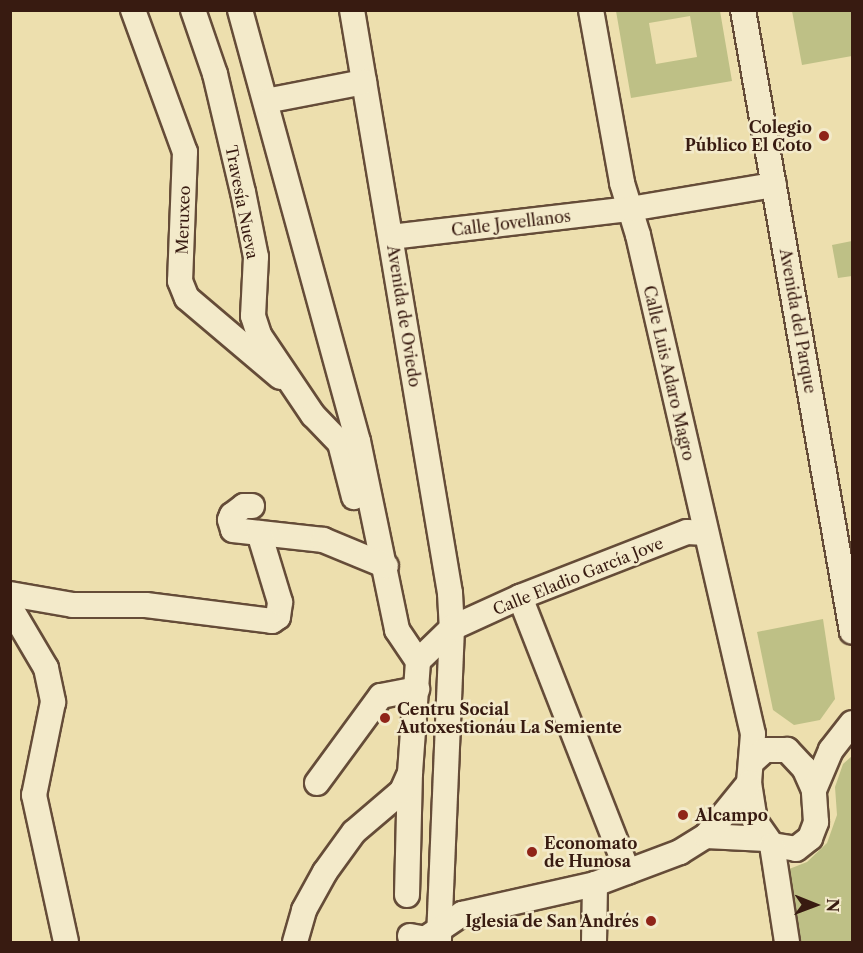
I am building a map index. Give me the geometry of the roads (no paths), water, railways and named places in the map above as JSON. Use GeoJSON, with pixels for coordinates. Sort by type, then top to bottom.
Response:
{"type":"FeatureCollection","features":[{"type":"Feature","properties":{"kind":"street","name":"Meruxeo"},"geometry":{"type":"LineString","coordinates":[[133,10],[185,152],[180,281],[187,298],[239,346],[295,387]]}},
{"type":"Feature","properties":{"kind":"street","name":"Travesía Nueva"},"geometry":{"type":"LineString","coordinates":[[193,10],[214,75],[243,192],[256,257],[253,316],[260,335],[313,415],[340,443],[359,516],[381,564]]}},
{"type":"Feature","properties":{"kind":"street"},"geometry":{"type":"LineString","coordinates":[[240,10],[358,441],[381,564],[397,630],[418,661],[410,773],[407,895]]}},
{"type":"Feature","properties":{"kind":"street","name":"Avenida de Oviedo"},"geometry":{"type":"LineString","coordinates":[[352,10],[450,593],[452,626],[439,938]]}},
{"type":"Feature","properties":{"kind":"street","name":"Calle Luis Adaro Magro"},"geometry":{"type":"LineString","coordinates":[[591,10],[622,183],[705,533],[765,748]]}},
{"type":"Feature","properties":{"kind":"street","name":"Avenida del Parque"},"geometry":{"type":"LineString","coordinates":[[743,10],[852,632]]}},
{"type":"Feature","properties":{"kind":"street"},"geometry":{"type":"LineString","coordinates":[[266,102],[364,82]]}},
{"type":"Feature","properties":{"kind":"street","name":"Calle Jovellanos"},"geometry":{"type":"LineString","coordinates":[[391,237],[630,209],[774,185]]}},
{"type":"Feature","properties":{"kind":"street"},"geometry":{"type":"LineString","coordinates":[[252,506],[244,506],[230,520],[233,530],[323,540],[381,564]]}},
{"type":"Feature","properties":{"kind":"street","name":"Calle Eladio García Jove"},"geometry":{"type":"LineString","coordinates":[[418,661],[452,626],[687,532],[705,533]]}},
{"type":"Feature","properties":{"kind":"street"},"geometry":{"type":"LineString","coordinates":[[10,594],[73,605],[146,604],[272,621],[278,617],[280,602],[259,533]]}},
{"type":"Feature","properties":{"kind":"street"},"geometry":{"type":"LineString","coordinates":[[520,597],[628,872]]}},
{"type":"Feature","properties":{"kind":"street"},"geometry":{"type":"LineString","coordinates":[[10,607],[46,668],[53,702],[34,795],[66,942]]}},
{"type":"Feature","properties":{"kind":"street"},"geometry":{"type":"LineString","coordinates":[[317,783],[381,696],[417,689]]}},
{"type":"Feature","properties":{"kind":"street"},"geometry":{"type":"LineString","coordinates":[[765,748],[806,750],[845,732]]}},
{"type":"Feature","properties":{"kind":"street"},"geometry":{"type":"LineString","coordinates":[[814,790],[845,732]]}},
{"type":"Feature","properties":{"kind":"street"},"geometry":{"type":"LineString","coordinates":[[441,861],[410,887],[407,895],[403,911],[413,939],[439,938],[462,914],[595,884],[680,852],[706,836],[749,783],[765,748]]}},
{"type":"Feature","properties":{"kind":"street"},"geometry":{"type":"LineString","coordinates":[[765,748],[804,768],[814,790],[816,822],[810,838],[796,849],[779,873]]}},
{"type":"Feature","properties":{"kind":"street"},"geometry":{"type":"LineString","coordinates":[[295,942],[304,910],[325,872],[354,832],[402,791],[410,773]]}},
{"type":"Feature","properties":{"kind":"street"},"geometry":{"type":"LineString","coordinates":[[749,783],[755,821],[769,842],[779,873],[787,942]]}},
{"type":"Feature","properties":{"kind":"street"},"geometry":{"type":"LineString","coordinates":[[706,836],[769,842],[796,849]]}},
{"type":"Feature","properties":{"kind":"street"},"geometry":{"type":"LineString","coordinates":[[594,942],[595,884]]}},
{"type":"Feature","properties":{"kind":"place","name":"Colegio Público El Coto"},"geometry":{"type":"Point","coordinates":[824,136]}},
{"type":"Feature","properties":{"kind":"place","name":"Centru Social Autoxestionáu La Semiente"},"geometry":{"type":"Point","coordinates":[385,718]}},
{"type":"Feature","properties":{"kind":"place","name":"Alcampo"},"geometry":{"type":"Point","coordinates":[683,815]}},
{"type":"Feature","properties":{"kind":"place","name":"Economato de Hunosa"},"geometry":{"type":"Point","coordinates":[532,852]}},
{"type":"Feature","properties":{"kind":"place","name":"Iglesia de San Andrés"},"geometry":{"type":"Point","coordinates":[651,921]}}]}
